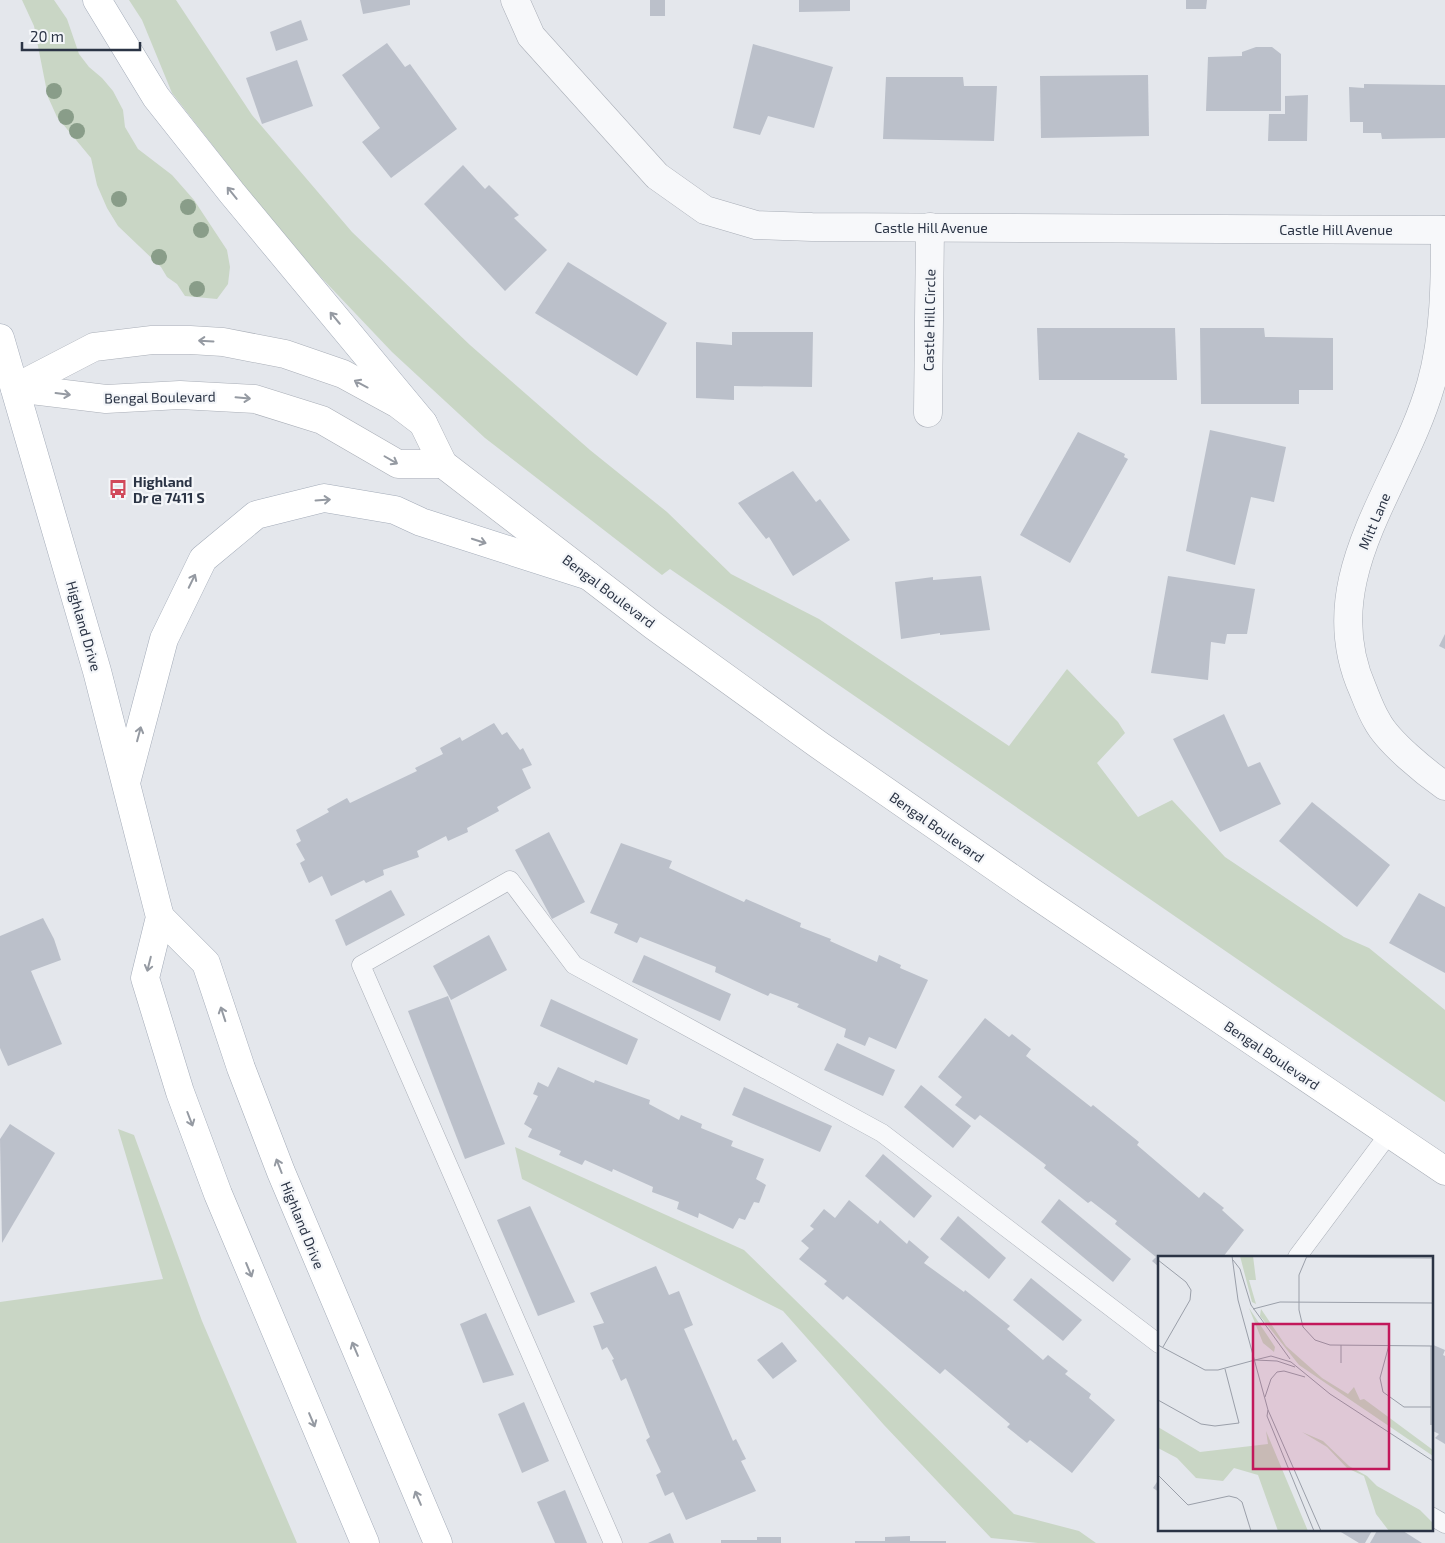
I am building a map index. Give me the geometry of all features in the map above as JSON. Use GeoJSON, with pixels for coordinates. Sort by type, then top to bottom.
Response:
{"type":"FeatureCollection","features":[{"type":"Feature","properties":{"kind":"main road"},"geometry":{"type":"LineString","coordinates":[[97,0],[156,97],[244,209],[423,422]]}},
{"type":"Feature","properties":{"kind":"main road","name":"Highland Drive"},"geometry":{"type":"LineString","coordinates":[[0,338],[8,390],[127,781],[160,916],[145,978],[180,1092],[261,1299],[365,1543]]}},
{"type":"Feature","properties":{"kind":"main road","name":"Bengal Boulevard"},"geometry":{"type":"LineString","coordinates":[[8,390],[94,347],[152,340],[223,342],[285,354],[342,374],[398,404],[423,422],[443,464],[589,576],[827,751],[1388,1135],[1445,1171]]}},
{"type":"Feature","properties":{"kind":"main road","name":"Bengal Boulevard"},"geometry":{"type":"LineString","coordinates":[[8,390],[106,399],[180,395],[255,399],[322,420],[398,464],[443,464]]}},
{"type":"Feature","properties":{"kind":"main road"},"geometry":{"type":"LineString","coordinates":[[127,781],[164,639],[191,583],[203,559],[256,515],[324,498],[396,510],[421,522],[589,576]]}},
{"type":"Feature","properties":{"kind":"main road","name":"Highland Drive"},"geometry":{"type":"LineString","coordinates":[[160,916],[206,963],[241,1068],[281,1172],[438,1543]]}},
{"type":"Feature","properties":{"kind":"street","name":"Castle Hill Avenue"},"geometry":{"type":"LineString","coordinates":[[516,0],[530,36],[657,176],[705,210],[756,224],[812,227],[1445,230]]}},
{"type":"Feature","properties":{"kind":"street","name":"Castle Hill Circle"},"geometry":{"type":"LineString","coordinates":[[928,413],[930,227]]}},
{"type":"Feature","properties":{"kind":"street","name":"Mitt Lane"},"geometry":{"type":"LineString","coordinates":[[1445,230],[1442,325],[1431,383],[1412,439],[1366,536],[1351,580],[1346,617],[1354,671],[1378,723],[1419,768],[1445,786]]}},
{"type":"Feature","properties":{"kind":"lane"},"geometry":{"type":"LineString","coordinates":[[614,1543],[361,965],[510,880],[574,965],[882,1133],[1158,1343]]}},
{"type":"Feature","properties":{"kind":"lane"},"geometry":{"type":"LineString","coordinates":[[1298,1256],[1388,1135]]}},
{"type":"Feature","properties":{"kind":"lane"},"geometry":{"type":"LineString","coordinates":[[1432,1517],[1445,1524]]}},
{"type":"Feature","properties":{"kind":"green space"},"geometry":{"type":"Polygon","coordinates":[[[22,0],[54,0],[67,19],[79,54],[113,91],[123,110],[125,127],[138,149],[172,175],[194,200],[227,250],[230,267],[228,284],[217,299],[185,296],[177,284],[167,277],[161,267],[118,226],[107,208],[97,185],[91,158],[57,117],[48,97],[34,26],[22,0]]]}},
{"type":"Feature","properties":{"kind":"green space"},"geometry":{"type":"Polygon","coordinates":[[[129,0],[176,0],[252,115],[352,232],[470,345],[590,450],[667,512],[731,574],[819,619],[1009,746],[1067,669],[1118,722],[1125,733],[1097,763],[1138,817],[1172,800],[1225,857],[1344,937],[1369,948],[1445,1010],[1445,1102],[670,569],[662,575],[485,438],[392,352],[317,273],[249,192],[172,93],[142,20],[129,0]]]}},
{"type":"Feature","properties":{"kind":"green space"},"geometry":{"type":"Polygon","coordinates":[[[118,1129],[134,1135],[202,1321],[297,1543],[0,1543],[0,1302],[163,1279],[118,1129]]]}},
{"type":"Feature","properties":{"kind":"green space"},"geometry":{"type":"Polygon","coordinates":[[[515,1147],[744,1250],[1014,1514],[1079,1531],[1096,1543],[1038,1543],[991,1538],[884,1425],[783,1311],[522,1179],[515,1147]]]}},
{"type":"Feature","properties":{"kind":"building"},"geometry":{"type":"Polygon","coordinates":[[[360,0],[410,0],[410,5],[363,14],[360,0]]]}},
{"type":"Feature","properties":{"kind":"building"},"geometry":{"type":"Polygon","coordinates":[[[650,0],[665,0],[665,16],[650,16],[650,0]]]}},
{"type":"Feature","properties":{"kind":"building"},"geometry":{"type":"Polygon","coordinates":[[[799,0],[850,0],[850,11],[799,12],[799,0]]]}},
{"type":"Feature","properties":{"kind":"building"},"geometry":{"type":"Polygon","coordinates":[[[1186,0],[1207,0],[1206,9],[1186,9],[1186,0]]]}},
{"type":"Feature","properties":{"kind":"building"},"geometry":{"type":"Polygon","coordinates":[[[301,20],[308,40],[276,51],[270,32],[301,20]]]}},
{"type":"Feature","properties":{"kind":"building"},"geometry":{"type":"Polygon","coordinates":[[[387,43],[405,67],[410,64],[457,129],[391,178],[362,142],[380,128],[342,75],[387,43]]]}},
{"type":"Feature","properties":{"kind":"building"},"geometry":{"type":"Polygon","coordinates":[[[753,44],[833,67],[814,128],[768,116],[760,135],[733,128],[753,44]]]}},
{"type":"Feature","properties":{"kind":"building"},"geometry":{"type":"Polygon","coordinates":[[[1256,47],[1272,47],[1281,54],[1281,111],[1206,111],[1208,57],[1242,56],[1242,52],[1256,47]]]}},
{"type":"Feature","properties":{"kind":"building"},"geometry":{"type":"Polygon","coordinates":[[[297,60],[313,106],[262,124],[246,78],[297,60]]]}},
{"type":"Feature","properties":{"kind":"building"},"geometry":{"type":"Polygon","coordinates":[[[1148,75],[1149,136],[1041,138],[1040,76],[1148,75]]]}},
{"type":"Feature","properties":{"kind":"building"},"geometry":{"type":"Polygon","coordinates":[[[886,77],[963,77],[964,86],[997,86],[994,141],[883,139],[886,77]]]}},
{"type":"Feature","properties":{"kind":"building"},"geometry":{"type":"Polygon","coordinates":[[[1364,84],[1445,85],[1445,138],[1382,139],[1381,133],[1363,133],[1363,122],[1350,122],[1349,87],[1364,88],[1364,84]]]}},
{"type":"Feature","properties":{"kind":"building"},"geometry":{"type":"Polygon","coordinates":[[[1308,95],[1307,141],[1268,141],[1269,114],[1285,114],[1285,96],[1308,95]]]}},
{"type":"Feature","properties":{"kind":"building"},"geometry":{"type":"Polygon","coordinates":[[[463,165],[485,189],[489,185],[519,215],[514,218],[547,250],[505,291],[424,204],[463,165]]]}},
{"type":"Feature","properties":{"kind":"building"},"geometry":{"type":"Polygon","coordinates":[[[568,262],[667,323],[637,376],[535,313],[568,262]]]}},
{"type":"Feature","properties":{"kind":"building"},"geometry":{"type":"Polygon","coordinates":[[[1037,328],[1175,328],[1177,380],[1039,380],[1037,328]]]}},
{"type":"Feature","properties":{"kind":"building"},"geometry":{"type":"Polygon","coordinates":[[[1200,328],[1264,328],[1265,337],[1333,338],[1333,390],[1299,390],[1299,404],[1201,404],[1200,328]]]}},
{"type":"Feature","properties":{"kind":"building"},"geometry":{"type":"Polygon","coordinates":[[[732,332],[813,332],[812,387],[734,386],[734,400],[696,398],[696,342],[732,345],[732,332]]]}},
{"type":"Feature","properties":{"kind":"building"},"geometry":{"type":"Polygon","coordinates":[[[1210,430],[1286,447],[1274,502],[1251,497],[1235,565],[1186,551],[1210,430]]]}},
{"type":"Feature","properties":{"kind":"building"},"geometry":{"type":"Polygon","coordinates":[[[1078,432],[1125,454],[1124,457],[1128,459],[1070,563],[1020,535],[1078,432]]]}},
{"type":"Feature","properties":{"kind":"building"},"geometry":{"type":"Polygon","coordinates":[[[793,471],[816,502],[820,499],[850,540],[793,576],[769,537],[766,539],[738,503],[793,471]]]}},
{"type":"Feature","properties":{"kind":"building"},"geometry":{"type":"Polygon","coordinates":[[[981,576],[990,630],[940,635],[940,633],[901,639],[895,582],[933,577],[933,580],[981,576]]]}},
{"type":"Feature","properties":{"kind":"building"},"geometry":{"type":"Polygon","coordinates":[[[1168,576],[1255,589],[1247,634],[1227,634],[1225,644],[1211,642],[1208,680],[1151,673],[1168,576]]]}},
{"type":"Feature","properties":{"kind":"building"},"geometry":{"type":"Polygon","coordinates":[[[1445,634],[1445,649],[1439,646],[1445,634]]]}},
{"type":"Feature","properties":{"kind":"building"},"geometry":{"type":"Polygon","coordinates":[[[1224,714],[1248,767],[1260,762],[1281,804],[1220,832],[1173,739],[1224,714]]]}},
{"type":"Feature","properties":{"kind":"building"},"geometry":{"type":"Polygon","coordinates":[[[494,723],[502,735],[507,732],[520,750],[523,748],[532,765],[522,769],[531,788],[497,807],[499,811],[467,828],[468,832],[448,841],[446,836],[417,851],[419,857],[383,870],[384,875],[366,883],[364,880],[331,896],[322,876],[309,883],[300,863],[305,860],[296,844],[301,841],[296,830],[329,812],[327,809],[347,798],[350,803],[417,771],[415,768],[443,754],[440,748],[460,737],[462,741],[494,723]]]}},
{"type":"Feature","properties":{"kind":"building"},"geometry":{"type":"Polygon","coordinates":[[[1312,802],[1390,865],[1357,907],[1279,841],[1312,802]]]}},
{"type":"Feature","properties":{"kind":"building"},"geometry":{"type":"Polygon","coordinates":[[[549,832],[585,902],[552,919],[515,850],[549,832]]]}},
{"type":"Feature","properties":{"kind":"building"},"geometry":{"type":"Polygon","coordinates":[[[621,843],[672,861],[669,868],[744,902],[746,899],[801,923],[800,927],[831,939],[830,941],[877,962],[879,955],[901,965],[900,968],[928,980],[896,1049],[869,1037],[865,1046],[844,1037],[846,1029],[797,1007],[799,1004],[770,993],[768,996],[715,972],[716,967],[640,937],[637,943],[614,933],[618,924],[590,913],[621,843]]]}},
{"type":"Feature","properties":{"kind":"building"},"geometry":{"type":"Polygon","coordinates":[[[391,890],[405,915],[346,946],[335,920],[391,890]]]}},
{"type":"Feature","properties":{"kind":"building"},"geometry":{"type":"Polygon","coordinates":[[[1419,893],[1445,907],[1445,973],[1389,943],[1419,893]]]}},
{"type":"Feature","properties":{"kind":"building"},"geometry":{"type":"Polygon","coordinates":[[[43,918],[54,939],[61,960],[31,971],[62,1044],[8,1066],[0,1048],[0,936],[43,918]]]}},
{"type":"Feature","properties":{"kind":"building"},"geometry":{"type":"Polygon","coordinates":[[[489,935],[507,970],[451,1000],[433,966],[489,935]]]}},
{"type":"Feature","properties":{"kind":"building"},"geometry":{"type":"Polygon","coordinates":[[[644,955],[731,994],[720,1021],[632,982],[644,955]]]}},
{"type":"Feature","properties":{"kind":"building"},"geometry":{"type":"Polygon","coordinates":[[[448,996],[505,1144],[465,1159],[408,1011],[448,996]]]}},
{"type":"Feature","properties":{"kind":"building"},"geometry":{"type":"Polygon","coordinates":[[[551,999],[638,1039],[627,1065],[540,1026],[551,999]]]}},
{"type":"Feature","properties":{"kind":"building"},"geometry":{"type":"Polygon","coordinates":[[[985,1018],[1009,1037],[1012,1034],[1031,1049],[1026,1056],[1091,1107],[1093,1105],[1139,1142],[1137,1145],[1199,1198],[1204,1192],[1224,1208],[1222,1210],[1244,1230],[1224,1256],[1158,1256],[1158,1266],[1152,1261],[1156,1257],[1115,1224],[1117,1221],[1091,1201],[1088,1203],[1044,1168],[1046,1165],[980,1115],[975,1120],[955,1105],[962,1097],[938,1077],[985,1018]]]}},
{"type":"Feature","properties":{"kind":"building"},"geometry":{"type":"Polygon","coordinates":[[[837,1043],[895,1070],[883,1096],[824,1070],[837,1043]]]}},
{"type":"Feature","properties":{"kind":"building"},"geometry":{"type":"Polygon","coordinates":[[[558,1067],[594,1083],[595,1080],[650,1100],[649,1104],[679,1120],[681,1115],[702,1124],[701,1128],[733,1141],[731,1146],[764,1159],[756,1179],[766,1185],[759,1203],[754,1202],[745,1220],[739,1218],[733,1229],[699,1213],[698,1218],[677,1209],[679,1202],[652,1192],[653,1187],[613,1169],[612,1172],[585,1160],[582,1165],[559,1155],[561,1151],[528,1137],[532,1129],[524,1124],[538,1096],[533,1094],[538,1082],[548,1087],[558,1067]]]}},
{"type":"Feature","properties":{"kind":"building"},"geometry":{"type":"Polygon","coordinates":[[[921,1085],[971,1126],[953,1148],[904,1107],[921,1085]]]}},
{"type":"Feature","properties":{"kind":"building"},"geometry":{"type":"Polygon","coordinates":[[[744,1087],[832,1126],[820,1152],[732,1115],[744,1087]]]}},
{"type":"Feature","properties":{"kind":"building"},"geometry":{"type":"Polygon","coordinates":[[[10,1124],[55,1153],[2,1243],[0,1139],[10,1124]]]}},
{"type":"Feature","properties":{"kind":"building"},"geometry":{"type":"Polygon","coordinates":[[[883,1154],[932,1196],[914,1218],[865,1176],[883,1154]]]}},
{"type":"Feature","properties":{"kind":"building"},"geometry":{"type":"Polygon","coordinates":[[[1059,1199],[1131,1259],[1113,1282],[1041,1222],[1059,1199]]]}},
{"type":"Feature","properties":{"kind":"building"},"geometry":{"type":"Polygon","coordinates":[[[849,1200],[878,1224],[880,1220],[907,1244],[909,1240],[929,1257],[924,1263],[964,1292],[965,1290],[1010,1326],[1007,1329],[1043,1360],[1048,1355],[1068,1371],[1065,1374],[1091,1394],[1089,1398],[1115,1420],[1072,1473],[1030,1440],[1027,1443],[1007,1427],[1010,1424],[945,1369],[940,1374],[847,1296],[843,1300],[824,1284],[827,1281],[799,1259],[809,1248],[801,1241],[814,1229],[810,1226],[824,1209],[835,1218],[849,1200]]]}},
{"type":"Feature","properties":{"kind":"building"},"geometry":{"type":"Polygon","coordinates":[[[530,1206],[575,1302],[538,1316],[497,1220],[530,1206]]]}},
{"type":"Feature","properties":{"kind":"building"},"geometry":{"type":"Polygon","coordinates":[[[958,1216],[1006,1258],[989,1279],[940,1239],[958,1216]]]}},
{"type":"Feature","properties":{"kind":"building"},"geometry":{"type":"Polygon","coordinates":[[[656,1266],[669,1295],[679,1291],[693,1325],[684,1329],[733,1441],[736,1439],[746,1459],[741,1461],[756,1491],[686,1520],[673,1492],[665,1496],[656,1475],[661,1472],[646,1440],[650,1437],[626,1378],[621,1381],[612,1360],[614,1359],[607,1347],[602,1350],[593,1326],[604,1323],[590,1293],[656,1266]]]}},
{"type":"Feature","properties":{"kind":"building"},"geometry":{"type":"Polygon","coordinates":[[[1031,1278],[1082,1320],[1063,1341],[1013,1300],[1031,1278]]]}},
{"type":"Feature","properties":{"kind":"building"},"geometry":{"type":"Polygon","coordinates":[[[486,1313],[514,1375],[483,1383],[460,1324],[486,1313]]]}},
{"type":"Feature","properties":{"kind":"building"},"geometry":{"type":"Polygon","coordinates":[[[782,1342],[797,1361],[773,1379],[757,1360],[782,1342]]]}},
{"type":"Feature","properties":{"kind":"building"},"geometry":{"type":"Polygon","coordinates":[[[1432,1344],[1445,1350],[1443,1355],[1445,1356],[1445,1444],[1435,1438],[1439,1434],[1432,1430],[1432,1344]]]}},
{"type":"Feature","properties":{"kind":"building"},"geometry":{"type":"Polygon","coordinates":[[[524,1402],[549,1461],[522,1473],[498,1414],[524,1402]]]}},
{"type":"Feature","properties":{"kind":"building"},"geometry":{"type":"Polygon","coordinates":[[[1158,1480],[1158,1491],[1153,1488],[1158,1480]]]}},
{"type":"Feature","properties":{"kind":"building"},"geometry":{"type":"Polygon","coordinates":[[[565,1490],[587,1543],[555,1543],[537,1502],[565,1490]]]}},
{"type":"Feature","properties":{"kind":"building"},"geometry":{"type":"Polygon","coordinates":[[[1338,1530],[1372,1530],[1365,1543],[1359,1543],[1338,1530]]]}},
{"type":"Feature","properties":{"kind":"building"},"geometry":{"type":"Polygon","coordinates":[[[1377,1530],[1402,1530],[1422,1543],[1370,1543],[1377,1530]]]}},
{"type":"Feature","properties":{"kind":"building"},"geometry":{"type":"Polygon","coordinates":[[[670,1533],[674,1543],[648,1543],[670,1533]]]}},
{"type":"Feature","properties":{"kind":"building"},"geometry":{"type":"Polygon","coordinates":[[[910,1536],[910,1541],[946,1541],[946,1543],[855,1543],[855,1541],[885,1541],[885,1537],[910,1536]]]}},
{"type":"Feature","properties":{"kind":"building"},"geometry":{"type":"Polygon","coordinates":[[[757,1537],[781,1537],[781,1543],[721,1543],[721,1540],[757,1540],[757,1537]]]}},
{"type":"Feature","properties":{"kind":"place","name":"Highland Dr @ 7411 S"},"geometry":{"type":"Point","coordinates":[118,489]}}]}
